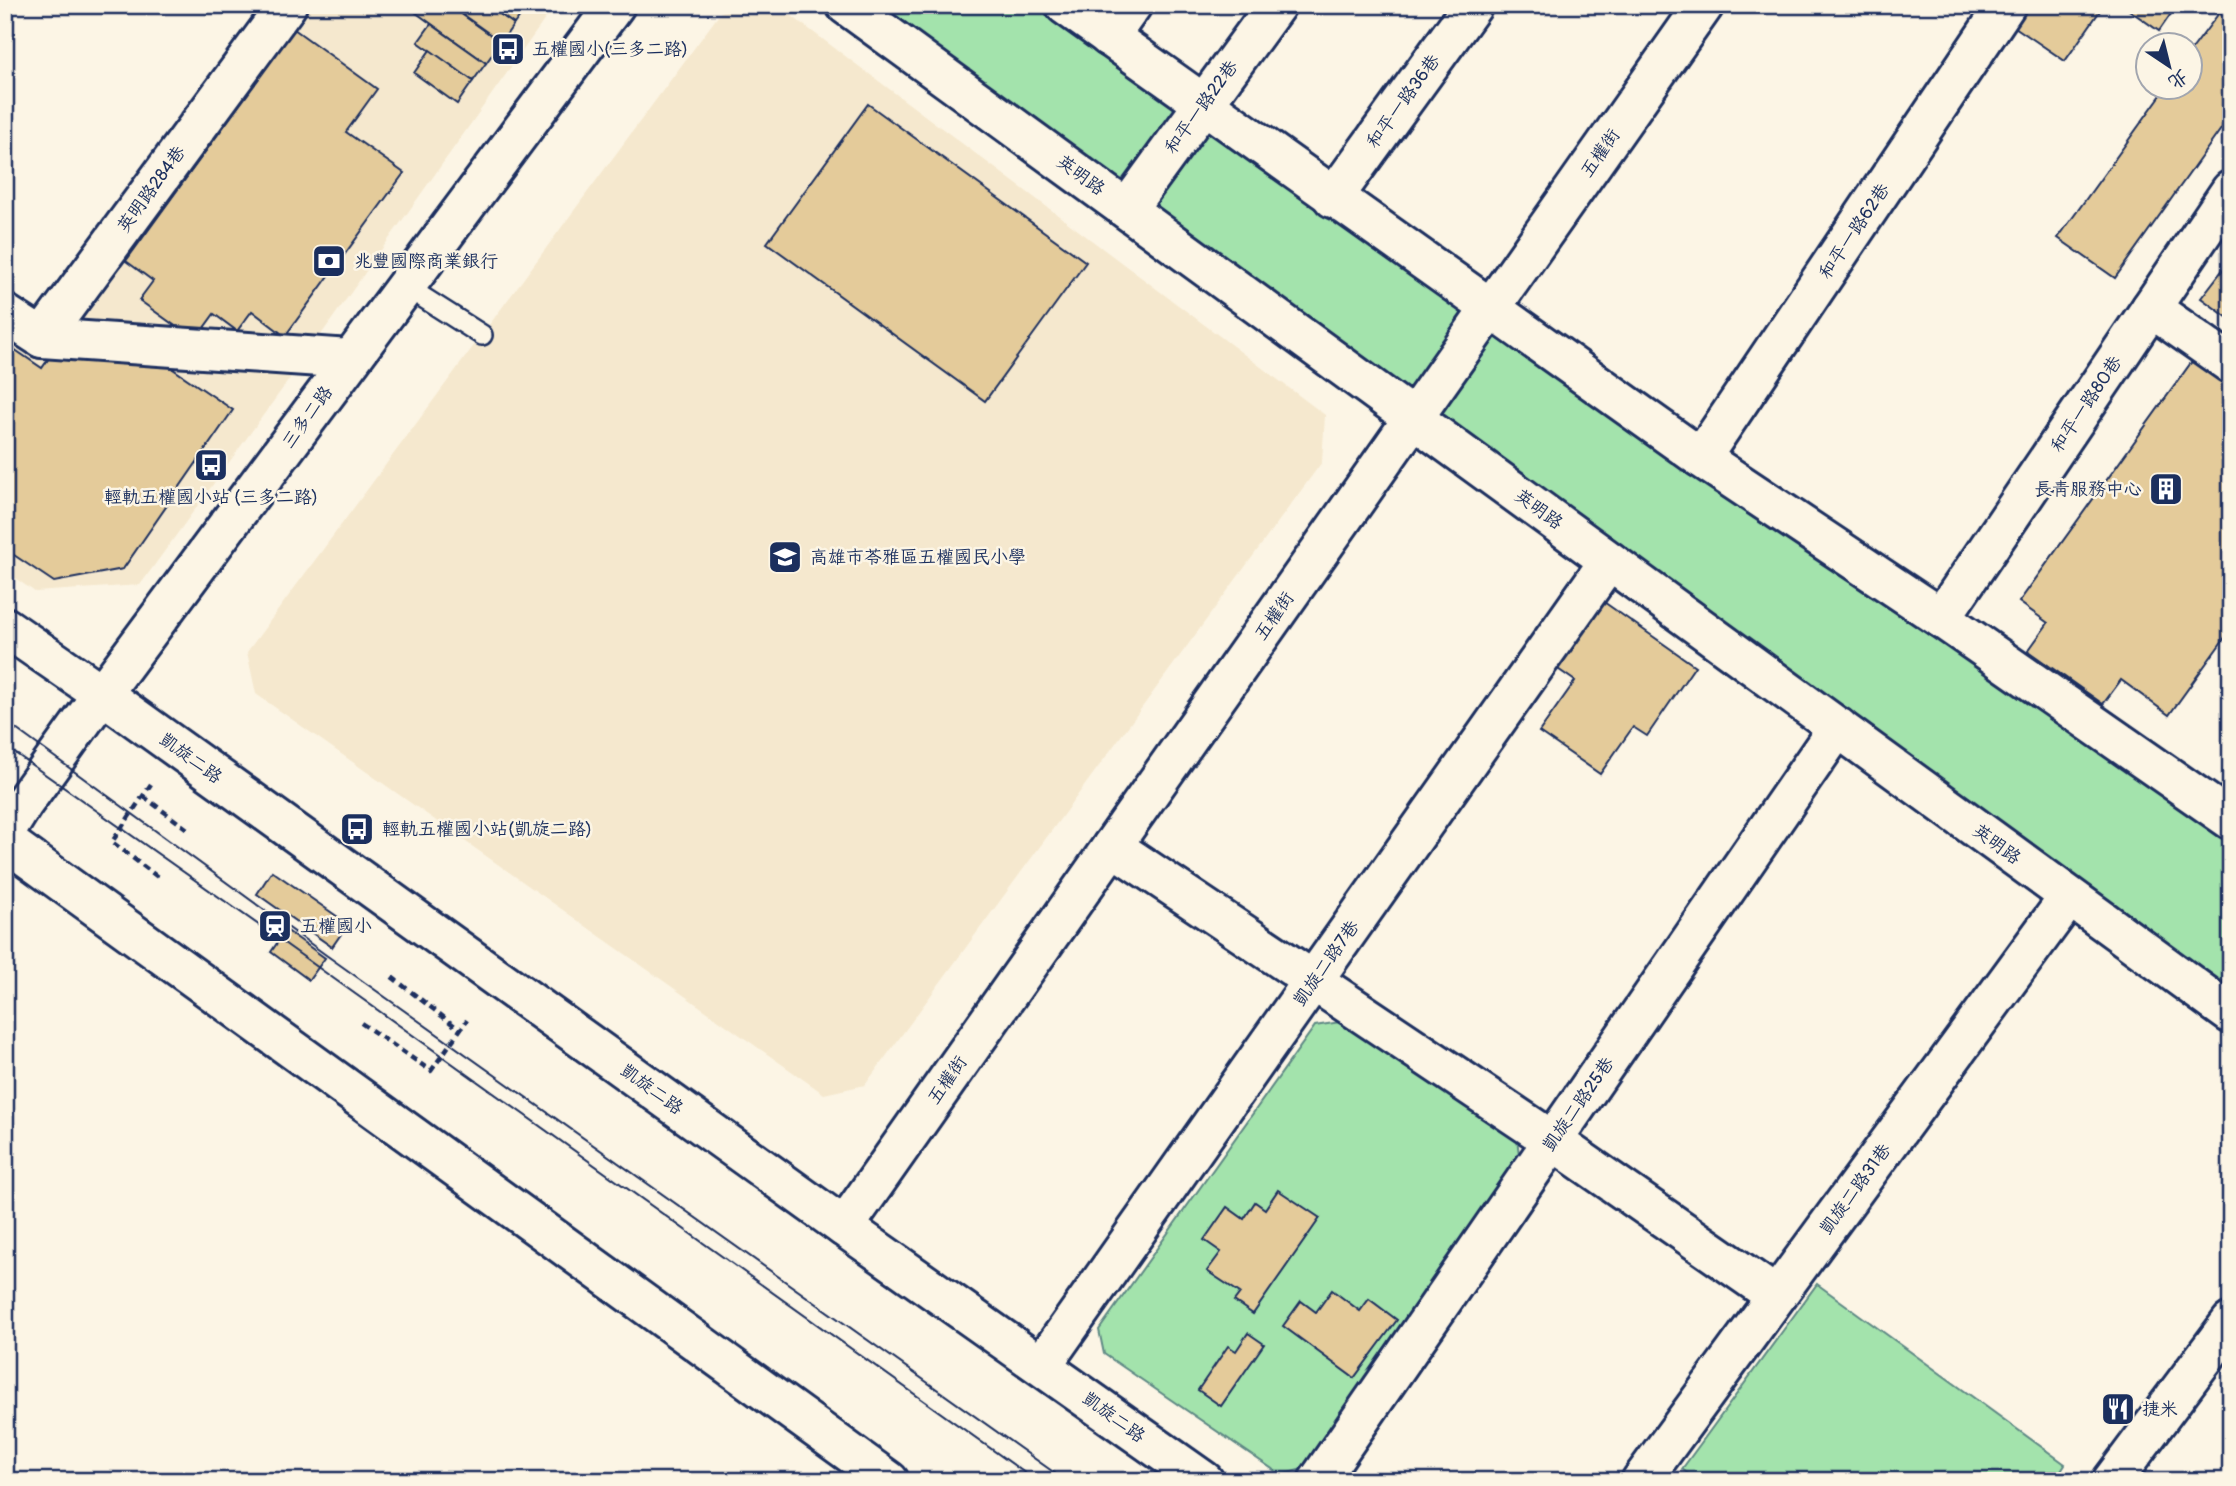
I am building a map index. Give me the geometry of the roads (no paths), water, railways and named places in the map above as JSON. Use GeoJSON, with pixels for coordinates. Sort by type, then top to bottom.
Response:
{"type":"FeatureCollection","features":[{"type":"Feature","properties":{"kind":"street","name":"英明路284巷"},"geometry":{"type":"LineString","coordinates":[[42,338],[287,5]]}},
{"type":"Feature","properties":{"kind":"street","name":"三多二路"},"geometry":{"type":"LineString","coordinates":[[11,810],[102,694],[615,5]]}},
{"type":"Feature","properties":{"kind":"street","name":"英明路"},"geometry":{"type":"LineString","coordinates":[[846,5],[2231,1014]]}},
{"type":"Feature","properties":{"kind":"street"},"geometry":{"type":"LineString","coordinates":[[1065,5],[1701,458],[1941,618],[2231,820]]}},
{"type":"Feature","properties":{"kind":"street"},"geometry":{"type":"LineString","coordinates":[[1109,37],[1132,5]]}},
{"type":"Feature","properties":{"kind":"street","name":"和平一路22巷"},"geometry":{"type":"LineString","coordinates":[[1127,209],[1276,5]]}},
{"type":"Feature","properties":{"kind":"street","name":"和平一路36巷"},"geometry":{"type":"LineString","coordinates":[[1333,198],[1473,5]]}},
{"type":"Feature","properties":{"kind":"street","name":"五權街"},"geometry":{"type":"LineString","coordinates":[[844,1227],[1704,5]]}},
{"type":"Feature","properties":{"kind":"street","name":"和平一路62巷"},"geometry":{"type":"LineString","coordinates":[[1701,458],[2006,5]]}},
{"type":"Feature","properties":{"kind":"street","name":"和平一路80巷"},"geometry":{"type":"LineString","coordinates":[[1941,618],[2231,190]]}},
{"type":"Feature","properties":{"kind":"street"},"geometry":{"type":"LineString","coordinates":[[2151,308],[2231,365]]}},
{"type":"Feature","properties":{"kind":"street"},"geometry":{"type":"LineString","coordinates":[[5,314],[42,338],[350,359]]}},
{"type":"Feature","properties":{"kind":"street","name":"凱旋二路7巷"},"geometry":{"type":"LineString","coordinates":[[1042,1365],[1609,561]]}},
{"type":"Feature","properties":{"kind":"street","name":"凱旋二路"},"geometry":{"type":"LineString","coordinates":[[5,627],[1204,1481]]}},
{"type":"Feature","properties":{"kind":"street","name":"凱旋二路25巷"},"geometry":{"type":"LineString","coordinates":[[1318,1481],[1838,727]]}},
{"type":"Feature","properties":{"kind":"street"},"geometry":{"type":"LineString","coordinates":[[5,841],[889,1481]]}},
{"type":"Feature","properties":{"kind":"street"},"geometry":{"type":"LineString","coordinates":[[1112,846],[1553,1141],[1776,1296]]}},
{"type":"Feature","properties":{"kind":"street","name":"凱旋二路31巷"},"geometry":{"type":"LineString","coordinates":[[1641,1481],[2069,897]]}},
{"type":"Feature","properties":{"kind":"street"},"geometry":{"type":"LineString","coordinates":[[2112,1481],[2231,1322]]}},
{"type":"Feature","properties":{"kind":"lane"},"geometry":{"type":"LineString","coordinates":[[405,286],[482,335]]}},
{"type":"Feature","properties":{"kind":"tram line"},"geometry":{"type":"LineString","coordinates":[[5,721],[326,955],[1066,1481]]}},
{"type":"Feature","properties":{"kind":"tram line"},"geometry":{"type":"LineString","coordinates":[[5,746],[1036,1481]]}},
{"type":"Feature","properties":{"kind":"place","name":"五權國小(三多二路)"},"geometry":{"type":"Point","coordinates":[508,49]}},
{"type":"Feature","properties":{"kind":"place","name":"兆豐國際商業銀行"},"geometry":{"type":"Point","coordinates":[329,261]}},
{"type":"Feature","properties":{"kind":"place","name":"輕軌五權國小站 (三多二路)"},"geometry":{"type":"Point","coordinates":[211,465]}},
{"type":"Feature","properties":{"kind":"place","name":"長青服務中心"},"geometry":{"type":"Point","coordinates":[2166,489]}},
{"type":"Feature","properties":{"kind":"place","name":"高雄市苓雅區五權國民小學"},"geometry":{"type":"Point","coordinates":[785,557]}},
{"type":"Feature","properties":{"kind":"place","name":"輕軌五權國小站(凱旋二路)"},"geometry":{"type":"Point","coordinates":[357,829]}},
{"type":"Feature","properties":{"kind":"place","name":"五權國小"},"geometry":{"type":"Point","coordinates":[275,926]}},
{"type":"Feature","properties":{"kind":"place","name":"捷米"},"geometry":{"type":"Point","coordinates":[2118,1409]}}]}
